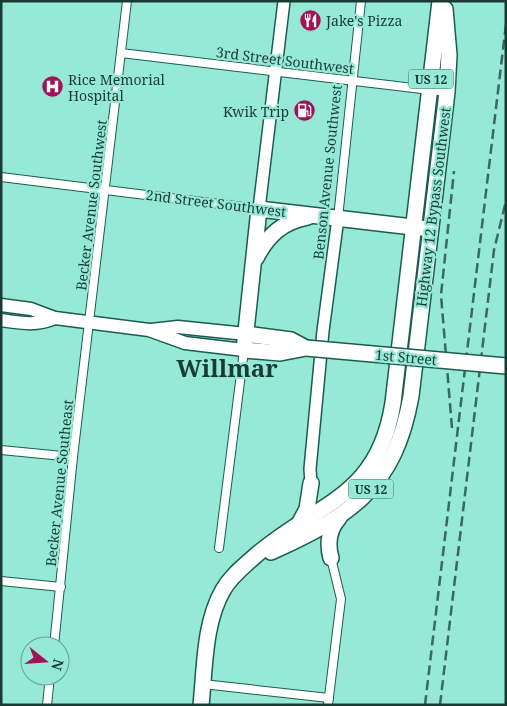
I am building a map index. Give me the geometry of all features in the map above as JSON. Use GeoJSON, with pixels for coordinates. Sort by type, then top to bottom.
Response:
{"type":"FeatureCollection","features":[{"type":"Feature","properties":{"kind":"highway","name":"Highway 12 Bypass Southwest"},"geometry":{"type":"LineString","coordinates":[[341,498],[366,473],[383,441],[391,417],[440,1]]}},
{"type":"Feature","properties":{"kind":"highway","name":"Highway 12 Bypass Southwest"},"geometry":{"type":"LineString","coordinates":[[342,515],[384,473],[397,451],[408,413],[447,92],[449,55],[444,1]]}},
{"type":"Feature","properties":{"kind":"highway","name":"2nd Street Southwest"},"geometry":{"type":"LineString","coordinates":[[259,209],[430,229]]}},
{"type":"Feature","properties":{"kind":"highway"},"geometry":{"type":"LineString","coordinates":[[244,350],[259,209]]}},
{"type":"Feature","properties":{"kind":"highway"},"geometry":{"type":"LineString","coordinates":[[251,271],[263,245],[278,229],[294,220],[332,217]]}},
{"type":"Feature","properties":{"kind":"highway","name":"1st Street"},"geometry":{"type":"LineString","coordinates":[[246,334],[291,340],[306,348]]}},
{"type":"Feature","properties":{"kind":"highway","name":"1st Street"},"geometry":{"type":"LineString","coordinates":[[244,350],[280,353],[306,348],[506,366]]}},
{"type":"Feature","properties":{"kind":"highway"},"geometry":{"type":"LineString","coordinates":[[311,483],[316,492],[324,499],[341,498]]}},
{"type":"Feature","properties":{"kind":"highway"},"geometry":{"type":"LineString","coordinates":[[298,526],[307,509],[311,483]]}},
{"type":"Feature","properties":{"kind":"highway","name":"US 12"},"geometry":{"type":"LineString","coordinates":[[201,705],[208,638],[214,611],[229,580],[267,546],[341,498]]}},
{"type":"Feature","properties":{"kind":"highway"},"geometry":{"type":"LineString","coordinates":[[331,558],[329,548],[331,532],[342,515]]}},
{"type":"Feature","properties":{"kind":"highway","name":"US 12"},"geometry":{"type":"LineString","coordinates":[[247,563],[304,537],[342,515]]}},
{"type":"Feature","properties":{"kind":"main road"},"geometry":{"type":"LineString","coordinates":[[1,305],[31,309],[55,318],[149,330],[185,343],[244,350]]}},
{"type":"Feature","properties":{"kind":"main road"},"geometry":{"type":"LineString","coordinates":[[1,320],[31,324],[43,323],[55,318]]}},
{"type":"Feature","properties":{"kind":"main road"},"geometry":{"type":"LineString","coordinates":[[149,330],[178,326],[246,334]]}},
{"type":"Feature","properties":{"kind":"street","name":"Becker Avenue Southwest"},"geometry":{"type":"LineString","coordinates":[[90,322],[127,1]]}},
{"type":"Feature","properties":{"kind":"street"},"geometry":{"type":"LineString","coordinates":[[259,209],[284,1]]}},
{"type":"Feature","properties":{"kind":"street","name":"Benson Avenue Southwest"},"geometry":{"type":"LineString","coordinates":[[311,483],[310,469],[332,217],[353,80],[361,1]]}},
{"type":"Feature","properties":{"kind":"street","name":"3rd Street Southwest"},"geometry":{"type":"LineString","coordinates":[[121,53],[447,92]]}},
{"type":"Feature","properties":{"kind":"street","name":"2nd Street Southwest"},"geometry":{"type":"LineString","coordinates":[[1,177],[259,209]]}},
{"type":"Feature","properties":{"kind":"street","name":"Becker Avenue Southeast"},"geometry":{"type":"LineString","coordinates":[[55,636],[73,457],[90,322]]}},
{"type":"Feature","properties":{"kind":"street"},"geometry":{"type":"LineString","coordinates":[[220,548],[244,350]]}},
{"type":"Feature","properties":{"kind":"street"},"geometry":{"type":"LineString","coordinates":[[1,450],[73,457]]}},
{"type":"Feature","properties":{"kind":"street"},"geometry":{"type":"LineString","coordinates":[[203,684],[328,702],[341,599],[331,558]]}},
{"type":"Feature","properties":{"kind":"street"},"geometry":{"type":"LineString","coordinates":[[1,581],[60,587]]}},
{"type":"Feature","properties":{"kind":"street"},"geometry":{"type":"LineString","coordinates":[[47,705],[49,686]]}},
{"type":"Feature","properties":{"kind":"railway"},"geometry":{"type":"LineString","coordinates":[[425,705],[506,24]]}},
{"type":"Feature","properties":{"kind":"railway"},"geometry":{"type":"LineString","coordinates":[[452,428],[441,295],[454,171]]}},
{"type":"Feature","properties":{"kind":"railway"},"geometry":{"type":"LineString","coordinates":[[440,705],[494,250],[506,201]]}},
{"type":"Feature","properties":{"kind":"place","name":"Jake's Pizza"},"geometry":{"type":"Point","coordinates":[310,20]}},
{"type":"Feature","properties":{"kind":"place","name":"Rice Memorial Hospital"},"geometry":{"type":"Point","coordinates":[52,87]}},
{"type":"Feature","properties":{"kind":"place","name":"Kwik Trip"},"geometry":{"type":"Point","coordinates":[305,111]}},
{"type":"Feature","properties":{"kind":"district","name":"Willmar"},"geometry":{"type":"Point","coordinates":[227,367]}}]}
